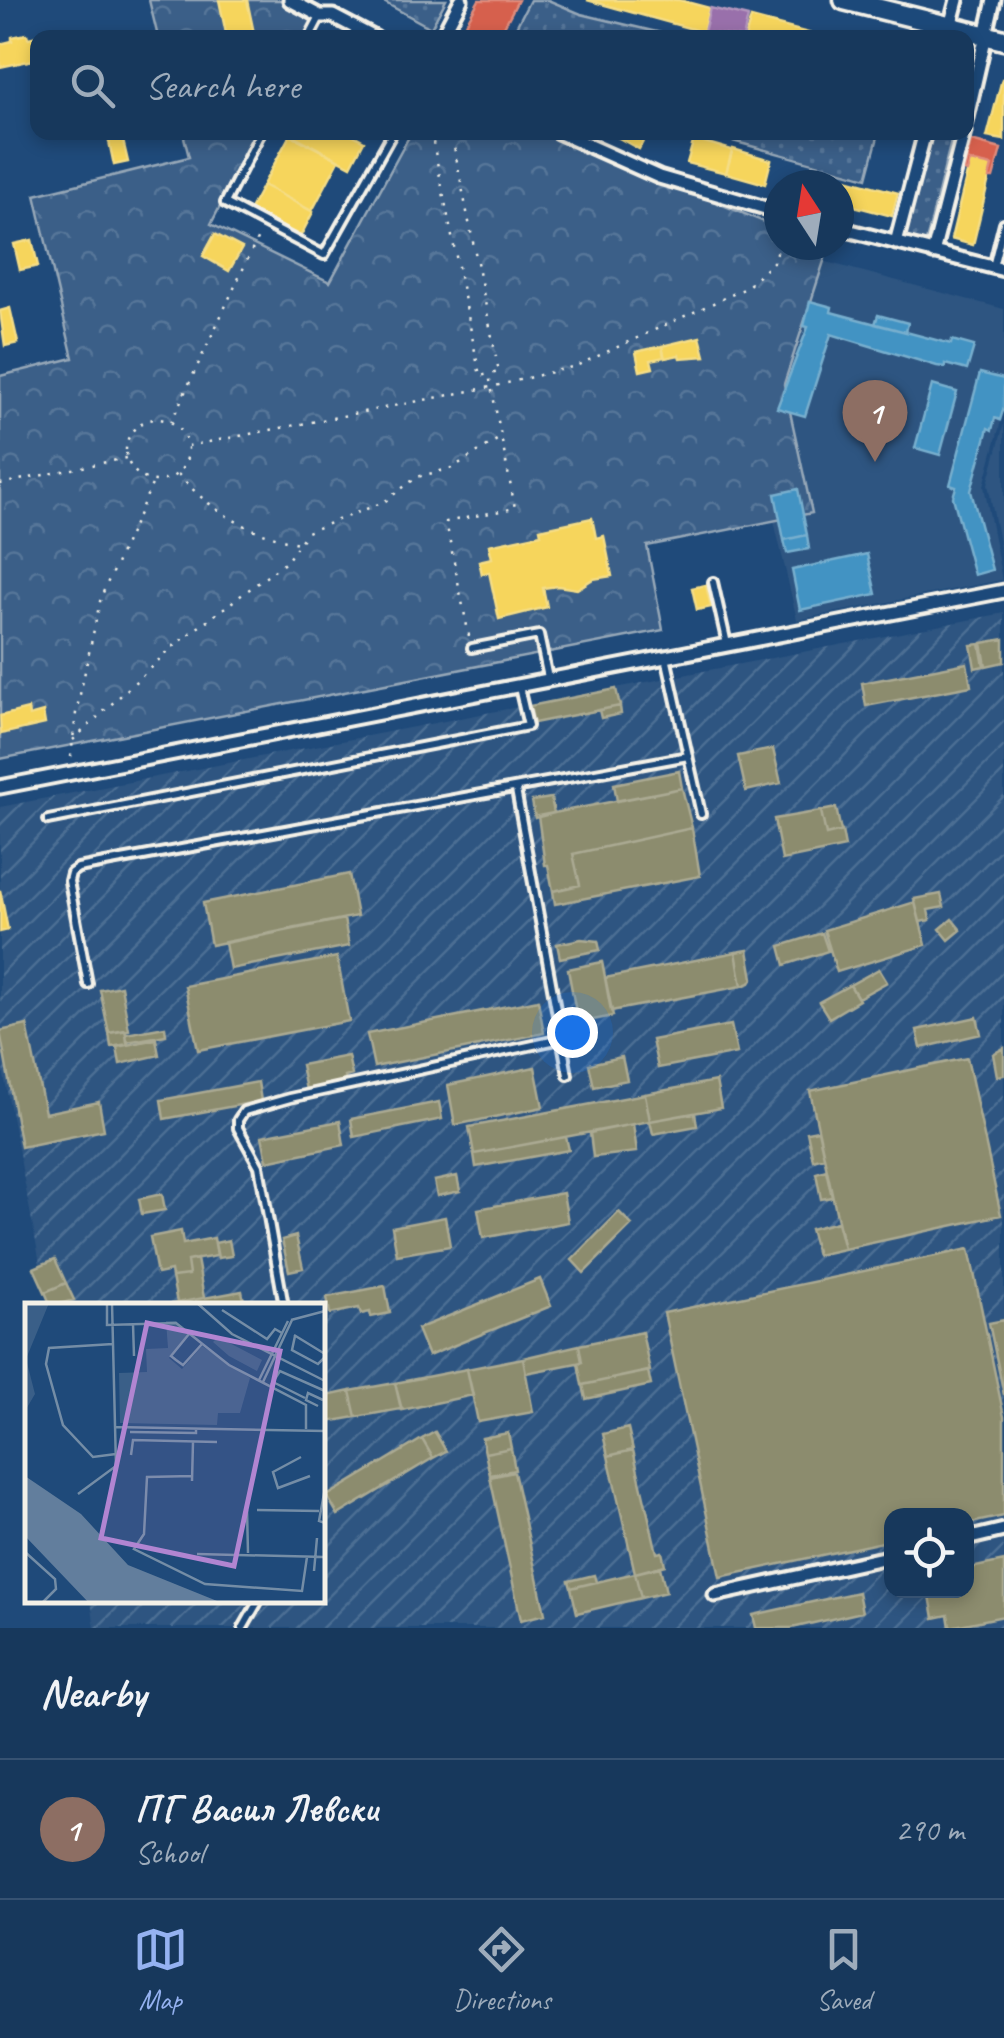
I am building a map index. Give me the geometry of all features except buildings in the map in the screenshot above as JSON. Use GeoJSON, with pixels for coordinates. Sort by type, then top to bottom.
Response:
{"type":"FeatureCollection","features":[{"type":"Feature","properties":{"kind":"main road"},"geometry":{"type":"LineString","coordinates":[[844,0],[942,30]]}},
{"type":"Feature","properties":{"kind":"street"},"geometry":{"type":"LineString","coordinates":[[290,0],[358,30]]}},
{"type":"Feature","properties":{"kind":"street"},"geometry":{"type":"LineString","coordinates":[[327,16],[341,0]]}},
{"type":"Feature","properties":{"kind":"street"},"geometry":{"type":"LineString","coordinates":[[445,30],[461,0]]}},
{"type":"Feature","properties":{"kind":"street"},"geometry":{"type":"LineString","coordinates":[[948,30],[956,0]]}},
{"type":"Feature","properties":{"kind":"street"},"geometry":{"type":"LineString","coordinates":[[974,99],[995,38],[994,0]]}},
{"type":"Feature","properties":{"kind":"street"},"geometry":{"type":"LineString","coordinates":[[576,140],[659,177],[764,208]]}},
{"type":"Feature","properties":{"kind":"street"},"geometry":{"type":"LineString","coordinates":[[896,243],[923,140]]}},
{"type":"Feature","properties":{"kind":"street"},"geometry":{"type":"LineString","coordinates":[[932,253],[962,140]]}},
{"type":"Feature","properties":{"kind":"street"},"geometry":{"type":"LineString","coordinates":[[854,232],[999,269]]}},
{"type":"Feature","properties":{"kind":"street"},"geometry":{"type":"LineString","coordinates":[[0,787],[1004,590]]}},
{"type":"Feature","properties":{"kind":"street"},"geometry":{"type":"LineString","coordinates":[[974,1537],[1004,1530]]}},
{"type":"Feature","properties":{"kind":"street"},"geometry":{"type":"LineString","coordinates":[[715,1595],[884,1558]]}},
{"type":"Feature","properties":{"kind":"lane"},"geometry":{"type":"LineString","coordinates":[[316,30],[327,16]]}},
{"type":"Feature","properties":{"kind":"lane"},"geometry":{"type":"LineString","coordinates":[[256,140],[224,203],[324,254],[388,140]]}},
{"type":"Feature","properties":{"kind":"lane"},"geometry":{"type":"LineString","coordinates":[[999,269],[1004,222]]}},
{"type":"Feature","properties":{"kind":"lane"},"geometry":{"type":"LineString","coordinates":[[713,582],[728,645]]}},
{"type":"Feature","properties":{"kind":"lane"},"geometry":{"type":"LineString","coordinates":[[472,648],[539,635],[548,680]]}},
{"type":"Feature","properties":{"kind":"lane"},"geometry":{"type":"LineString","coordinates":[[666,657],[701,814]]}},
{"type":"Feature","properties":{"kind":"lane"},"geometry":{"type":"LineString","coordinates":[[48,820],[528,726],[519,686]]}},
{"type":"Feature","properties":{"kind":"lane"},"geometry":{"type":"LineString","coordinates":[[88,984],[69,880],[78,868],[688,756]]}},
{"type":"Feature","properties":{"kind":"lane"},"geometry":{"type":"LineString","coordinates":[[516,790],[568,1075]]}},
{"type":"Feature","properties":{"kind":"lane"},"geometry":{"type":"LineString","coordinates":[[283,1303],[259,1166],[238,1128],[244,1112],[290,1098],[561,1039]]}},
{"type":"Feature","properties":{"kind":"lane"},"geometry":{"type":"LineString","coordinates":[[243,1628],[257,1603]]}},
{"type":"Feature","properties":{"kind":"path"},"geometry":{"type":"LineString","coordinates":[[433,140],[480,376],[499,372],[454,140]]}},
{"type":"Feature","properties":{"kind":"path"},"geometry":{"type":"LineString","coordinates":[[170,422],[264,224]]}},
{"type":"Feature","properties":{"kind":"path"},"geometry":{"type":"LineString","coordinates":[[188,446],[491,387],[576,366],[746,288],[775,260]]}},
{"type":"Feature","properties":{"kind":"path"},"geometry":{"type":"LineString","coordinates":[[472,648],[446,522],[515,508],[489,374]]}},
{"type":"Feature","properties":{"kind":"path"},"geometry":{"type":"LineString","coordinates":[[160,419],[179,428],[188,446],[178,472],[167,479],[154,480],[138,474],[127,458],[128,438],[141,423],[160,419]]}},
{"type":"Feature","properties":{"kind":"path"},"geometry":{"type":"LineString","coordinates":[[73,740],[177,643],[286,562],[307,532],[384,502],[417,476],[452,468],[500,438]]}},
{"type":"Feature","properties":{"kind":"path"},"geometry":{"type":"LineString","coordinates":[[0,484],[127,458]]}},
{"type":"Feature","properties":{"kind":"path"},"geometry":{"type":"LineString","coordinates":[[178,472],[201,499],[236,523],[299,543]]}},
{"type":"Feature","properties":{"kind":"path"},"geometry":{"type":"LineString","coordinates":[[69,774],[101,597],[154,480]]}},
{"type":"Feature","properties":{"kind":"shaded area"},"geometry":{"type":"Polygon","coordinates":[[[815,260],[1004,309],[1004,410],[984,486],[1002,580],[797,620],[755,439],[815,260]]]}},
{"type":"Feature","properties":{"kind":"shaded area"},"geometry":{"type":"Polygon","coordinates":[[[1004,424],[1004,569],[988,484],[1004,424]]]}},
{"type":"Feature","properties":{"kind":"shaded area"},"geometry":{"type":"Polygon","coordinates":[[[1004,613],[1004,1628],[95,1628],[91,1603],[325,1603],[325,1303],[48,1303],[0,1054],[0,807],[1004,613]]]}},
{"type":"Feature","properties":{"kind":"green space"},"geometry":{"type":"Polygon","coordinates":[[[149,0],[289,0],[314,22],[310,30],[156,30],[149,0]]]}},
{"type":"Feature","properties":{"kind":"green space"},"geometry":{"type":"Polygon","coordinates":[[[380,0],[446,0],[431,28],[380,0]]]}},
{"type":"Feature","properties":{"kind":"green space"},"geometry":{"type":"Polygon","coordinates":[[[530,0],[548,0],[581,14],[648,30],[515,30],[530,0]]]}},
{"type":"Feature","properties":{"kind":"green space"},"geometry":{"type":"Polygon","coordinates":[[[185,140],[254,140],[211,224],[330,282],[407,140],[564,140],[764,222],[764,260],[824,260],[784,384],[812,513],[647,546],[663,630],[0,759],[0,376],[73,358],[35,195],[189,157],[185,140]]]}},
{"type":"Feature","properties":{"kind":"green space"},"geometry":{"type":"Polygon","coordinates":[[[729,140],[877,140],[867,178],[854,174],[854,170],[838,170],[729,140]]]}},
{"type":"Feature","properties":{"kind":"green space"},"geometry":{"type":"Polygon","coordinates":[[[928,140],[951,140],[925,246],[903,240],[928,140]]]}},
{"type":"Feature","properties":{"kind":"place","name":"ПГ Васил Левски"},"geometry":{"type":"Point","coordinates":[875,462]}}]}
